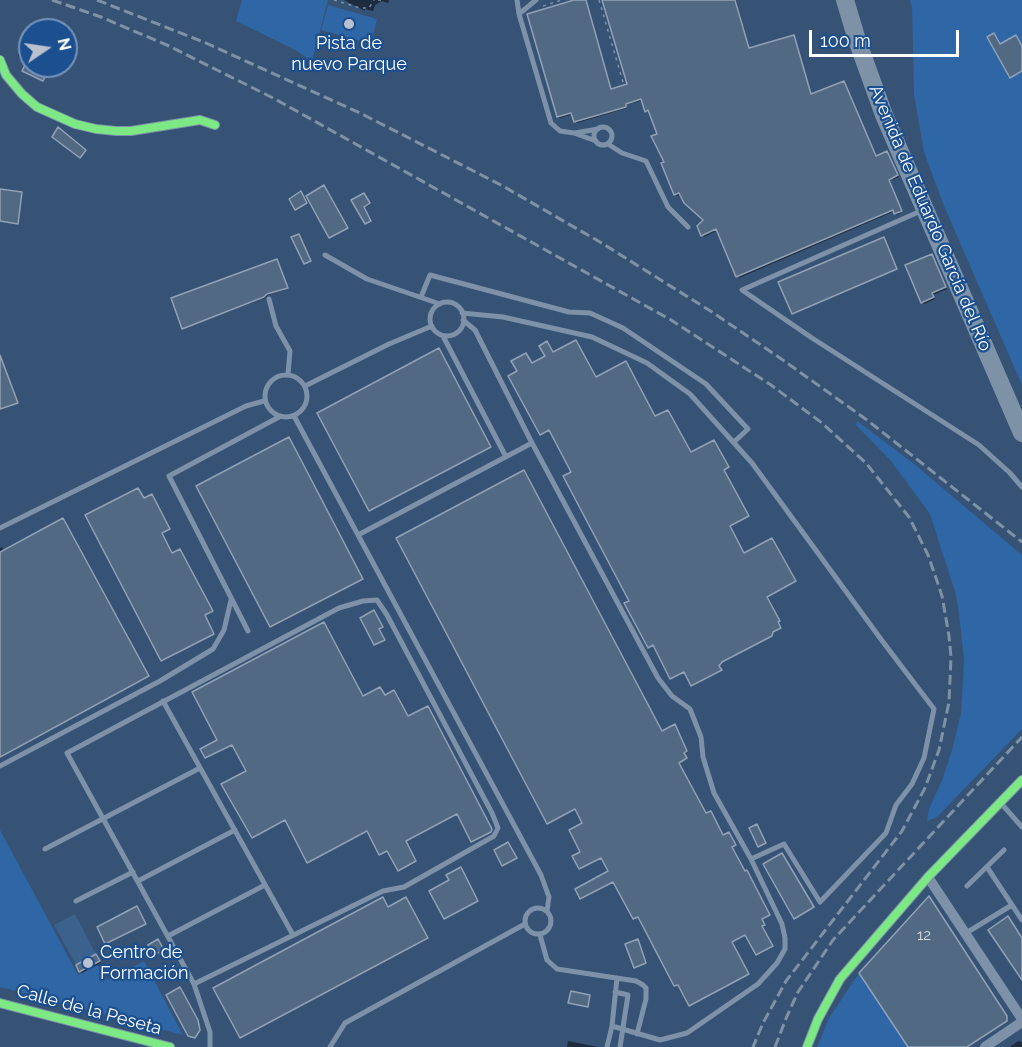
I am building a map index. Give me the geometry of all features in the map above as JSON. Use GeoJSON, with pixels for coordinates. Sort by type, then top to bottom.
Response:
{"type":"FeatureCollection","features":[{"type":"Feature","properties":{"kind":"highway","name":"Avenida de Eduardo García del Río"},"geometry":{"type":"LineString","coordinates":[[845,0],[884,115],[1022,433]]}},
{"type":"Feature","properties":{"kind":"street"},"geometry":{"type":"LineString","coordinates":[[0,60],[6,75],[22,94],[37,106],[75,124],[116,131],[131,131],[200,120],[215,124]]}},
{"type":"Feature","properties":{"kind":"street"},"geometry":{"type":"LineString","coordinates":[[807,1047],[818,1019],[840,979],[928,877],[1022,780]]}},
{"type":"Feature","properties":{"kind":"street"},"geometry":{"type":"LineString","coordinates":[[928,877],[1022,1021],[985,1047]]}},
{"type":"Feature","properties":{"kind":"street","name":"Calle de la Peseta"},"geometry":{"type":"LineString","coordinates":[[0,1003],[170,1047]]}},
{"type":"Feature","properties":{"kind":"lane"},"geometry":{"type":"LineString","coordinates":[[517,0],[548,118],[560,131],[573,133],[602,145],[608,144],[622,153],[646,161],[668,207],[688,227]]}},
{"type":"Feature","properties":{"kind":"lane"},"geometry":{"type":"LineString","coordinates":[[519,14],[536,0]]}},
{"type":"Feature","properties":{"kind":"lane"},"geometry":{"type":"LineString","coordinates":[[573,133],[605,128],[611,131],[612,138],[608,144]]}},
{"type":"Feature","properties":{"kind":"lane"},"geometry":{"type":"LineString","coordinates":[[596,141],[595,135],[598,129]]}},
{"type":"Feature","properties":{"kind":"lane"},"geometry":{"type":"LineString","coordinates":[[925,209],[742,290],[812,338],[979,445],[1022,487]]}},
{"type":"Feature","properties":{"kind":"lane"},"geometry":{"type":"LineString","coordinates":[[325,255],[367,279],[440,304],[453,304],[475,330],[532,443],[658,678],[672,696],[690,709],[701,737],[703,757],[714,794],[751,859],[782,924],[786,938],[785,949],[777,963],[758,984],[687,1033],[660,1040],[612,1026]]}},
{"type":"Feature","properties":{"kind":"lane"},"geometry":{"type":"LineString","coordinates":[[421,297],[430,275],[569,312],[591,312],[623,328],[706,384],[748,429],[734,442]]}},
{"type":"Feature","properties":{"kind":"lane"},"geometry":{"type":"LineString","coordinates":[[269,299],[276,326],[290,351],[288,374]]}},
{"type":"Feature","properties":{"kind":"lane"},"geometry":{"type":"LineString","coordinates":[[440,304],[431,313],[432,326],[443,336],[506,457]]}},
{"type":"Feature","properties":{"kind":"lane"},"geometry":{"type":"LineString","coordinates":[[463,316],[503,317],[592,337],[647,363],[690,394],[752,463],[934,709],[924,758],[912,784],[897,806],[886,833],[820,902],[784,844],[751,859]]}},
{"type":"Feature","properties":{"kind":"lane"},"geometry":{"type":"LineString","coordinates":[[443,336],[459,332],[463,316]]}},
{"type":"Feature","properties":{"kind":"lane"},"geometry":{"type":"LineString","coordinates":[[305,386],[389,344],[432,326]]}},
{"type":"Feature","properties":{"kind":"lane"},"geometry":{"type":"LineString","coordinates":[[248,631],[169,476],[279,417],[294,416],[303,409],[307,400],[305,386],[297,377],[288,374],[275,377],[267,385],[264,401],[267,407],[279,417]]}},
{"type":"Feature","properties":{"kind":"lane"},"geometry":{"type":"LineString","coordinates":[[0,528],[246,406],[264,401]]}},
{"type":"Feature","properties":{"kind":"lane"},"geometry":{"type":"LineString","coordinates":[[294,416],[541,875],[549,897],[547,911],[552,923],[548,931],[540,934],[532,933],[525,924],[525,918],[530,910],[539,908],[547,911]]}},
{"type":"Feature","properties":{"kind":"lane"},"geometry":{"type":"LineString","coordinates":[[358,536],[532,443]]}},
{"type":"Feature","properties":{"kind":"lane"},"geometry":{"type":"LineString","coordinates":[[0,766],[150,686],[213,649],[224,630],[231,600]]}},
{"type":"Feature","properties":{"kind":"lane"},"geometry":{"type":"LineString","coordinates":[[195,984],[383,891],[404,887],[488,841],[498,828],[387,615],[377,600],[363,601],[339,608],[67,753],[195,984],[210,1032],[210,1047]]}},
{"type":"Feature","properties":{"kind":"lane"},"geometry":{"type":"LineString","coordinates":[[163,700],[293,935]]}},
{"type":"Feature","properties":{"kind":"lane"},"geometry":{"type":"LineString","coordinates":[[45,849],[200,768]]}},
{"type":"Feature","properties":{"kind":"lane"},"geometry":{"type":"LineString","coordinates":[[1000,802],[1022,827]]}},
{"type":"Feature","properties":{"kind":"lane"},"geometry":{"type":"LineString","coordinates":[[138,881],[235,830]]}},
{"type":"Feature","properties":{"kind":"lane"},"geometry":{"type":"LineString","coordinates":[[967,886],[1004,850]]}},
{"type":"Feature","properties":{"kind":"lane"},"geometry":{"type":"LineString","coordinates":[[987,867],[1022,920]]}},
{"type":"Feature","properties":{"kind":"lane"},"geometry":{"type":"LineString","coordinates":[[76,901],[133,872]]}},
{"type":"Feature","properties":{"kind":"lane"},"geometry":{"type":"LineString","coordinates":[[168,936],[266,885]]}},
{"type":"Feature","properties":{"kind":"lane"},"geometry":{"type":"LineString","coordinates":[[966,933],[1012,905]]}},
{"type":"Feature","properties":{"kind":"lane"},"geometry":{"type":"LineString","coordinates":[[330,1047],[345,1023],[525,924]]}},
{"type":"Feature","properties":{"kind":"lane"},"geometry":{"type":"LineString","coordinates":[[540,934],[547,960],[551,966],[566,971],[636,981],[646,988],[637,1034]]}},
{"type":"Feature","properties":{"kind":"lane"},"geometry":{"type":"LineString","coordinates":[[607,1047],[612,1026],[617,978]]}},
{"type":"Feature","properties":{"kind":"lane"},"geometry":{"type":"LineString","coordinates":[[615,992],[628,995],[620,1047]]}},
{"type":"Feature","properties":{"kind":"path"},"geometry":{"type":"LineString","coordinates":[[334,0],[360,8],[369,8],[374,0]]}},
{"type":"Feature","properties":{"kind":"path"},"geometry":{"type":"LineString","coordinates":[[378,0],[383,0]]}},
{"type":"Feature","properties":{"kind":"path"},"geometry":{"type":"LineString","coordinates":[[599,0],[623,82]]}},
{"type":"Feature","properties":{"kind":"shaded area"},"geometry":{"type":"Polygon","coordinates":[[[242,0],[328,0],[312,61],[295,50],[236,21],[242,0]]]}},
{"type":"Feature","properties":{"kind":"shaded area"},"geometry":{"type":"Polygon","coordinates":[[[910,0],[1022,0],[1022,385],[944,206],[924,152],[914,95],[910,0]]]}},
{"type":"Feature","properties":{"kind":"shaded area","name":"Pista de nuevo Parque"},"geometry":{"type":"Polygon","coordinates":[[[328,5],[377,19],[371,44],[321,30],[328,5]]]}},
{"type":"Feature","properties":{"kind":"shaded area"},"geometry":{"type":"Polygon","coordinates":[[[857,421],[913,463],[1022,555],[1022,729],[937,817],[927,821],[929,809],[952,750],[961,713],[964,660],[956,595],[930,514],[891,461],[856,425],[857,421]]]}},
{"type":"Feature","properties":{"kind":"shaded area"},"geometry":{"type":"Polygon","coordinates":[[[0,830],[78,975],[98,965],[107,980],[144,961],[183,1035],[0,987],[0,830]]]}},
{"type":"Feature","properties":{"kind":"shaded area"},"geometry":{"type":"Polygon","coordinates":[[[75,914],[96,954],[76,965],[54,925],[75,914]]]}},
{"type":"Feature","properties":{"kind":"shaded area"},"geometry":{"type":"Polygon","coordinates":[[[859,973],[908,1047],[817,1047],[829,1018],[859,973]]]}},
{"type":"Feature","properties":{"kind":"building"},"geometry":{"type":"Polygon","coordinates":[[[574,0],[586,0],[611,89],[627,84],[602,0],[735,0],[749,48],[794,35],[811,94],[844,81],[876,156],[887,151],[898,175],[889,180],[902,211],[894,214],[893,210],[736,277],[716,229],[701,236],[697,226],[703,220],[684,203],[679,193],[674,195],[661,163],[664,162],[651,136],[657,134],[641,99],[626,104],[626,107],[574,122],[571,113],[557,117],[527,14],[574,0]]]}},
{"type":"Feature","properties":{"kind":"building"},"geometry":{"type":"Polygon","coordinates":[[[994,33],[1000,44],[1016,35],[1022,46],[1022,71],[1010,78],[987,37],[994,33]]]}},
{"type":"Feature","properties":{"kind":"building"},"geometry":{"type":"Polygon","coordinates":[[[58,127],[86,150],[80,158],[52,137],[58,127]]]}},
{"type":"Feature","properties":{"kind":"building"},"geometry":{"type":"Polygon","coordinates":[[[324,185],[348,228],[329,238],[306,196],[324,185]]]}},
{"type":"Feature","properties":{"kind":"building"},"geometry":{"type":"Polygon","coordinates":[[[0,189],[22,192],[18,224],[0,221],[0,189]]]}},
{"type":"Feature","properties":{"kind":"building"},"geometry":{"type":"Polygon","coordinates":[[[301,191],[307,203],[295,210],[289,199],[301,191]]]}},
{"type":"Feature","properties":{"kind":"building"},"geometry":{"type":"Polygon","coordinates":[[[364,193],[370,203],[364,207],[371,221],[365,224],[351,200],[364,193]]]}},
{"type":"Feature","properties":{"kind":"building"},"geometry":{"type":"Polygon","coordinates":[[[299,234],[311,261],[304,264],[291,237],[299,234]]]}},
{"type":"Feature","properties":{"kind":"building"},"geometry":{"type":"Polygon","coordinates":[[[884,237],[897,269],[792,314],[778,282],[884,237]]]}},
{"type":"Feature","properties":{"kind":"building"},"geometry":{"type":"Polygon","coordinates":[[[932,254],[946,287],[932,293],[934,297],[921,303],[905,265],[932,254]]]}},
{"type":"Feature","properties":{"kind":"building"},"geometry":{"type":"Polygon","coordinates":[[[277,259],[288,288],[267,294],[182,329],[171,298],[277,259]]]}},
{"type":"Feature","properties":{"kind":"building"},"geometry":{"type":"Polygon","coordinates":[[[576,340],[596,377],[626,361],[655,416],[668,410],[691,452],[714,440],[729,467],[724,470],[749,516],[730,526],[744,553],[772,538],[796,581],[767,597],[780,621],[778,622],[781,628],[773,632],[772,636],[722,662],[719,666],[722,670],[691,686],[684,672],[670,679],[653,645],[648,648],[624,603],[629,601],[563,476],[571,472],[549,430],[540,435],[508,376],[517,371],[511,361],[526,353],[532,363],[545,356],[539,346],[547,341],[553,352],[576,340]]]}},
{"type":"Feature","properties":{"kind":"building"},"geometry":{"type":"Polygon","coordinates":[[[439,348],[491,447],[369,511],[317,413],[439,348]]]}},
{"type":"Feature","properties":{"kind":"building"},"geometry":{"type":"Polygon","coordinates":[[[0,355],[18,403],[0,409],[0,355]]]}},
{"type":"Feature","properties":{"kind":"building"},"geometry":{"type":"Polygon","coordinates":[[[289,437],[363,579],[270,627],[196,486],[289,437]]]}},
{"type":"Feature","properties":{"kind":"building"},"geometry":{"type":"Polygon","coordinates":[[[524,470],[662,731],[675,724],[687,751],[684,753],[687,758],[679,763],[706,813],[711,811],[723,835],[729,832],[736,845],[732,847],[745,871],[747,870],[770,915],[762,919],[765,925],[762,926],[773,946],[756,955],[745,935],[732,942],[749,974],[689,1006],[678,985],[674,986],[638,917],[633,919],[613,882],[580,899],[575,889],[608,871],[601,858],[579,869],[572,856],[580,852],[569,830],[582,823],[575,809],[547,824],[396,538],[524,470]]]}},
{"type":"Feature","properties":{"kind":"building"},"geometry":{"type":"Polygon","coordinates":[[[138,488],[144,498],[152,494],[170,529],[162,533],[172,553],[180,549],[213,611],[205,615],[214,634],[161,661],[85,515],[138,488]]]}},
{"type":"Feature","properties":{"kind":"building"},"geometry":{"type":"Polygon","coordinates":[[[63,518],[149,676],[0,757],[0,552],[63,518]]]}},
{"type":"Feature","properties":{"kind":"building"},"geometry":{"type":"Polygon","coordinates":[[[374,610],[383,627],[379,629],[385,640],[374,645],[360,618],[374,610]]]}},
{"type":"Feature","properties":{"kind":"building"},"geometry":{"type":"Polygon","coordinates":[[[324,622],[363,696],[380,687],[385,695],[394,690],[408,716],[428,706],[492,829],[491,832],[471,842],[457,814],[406,841],[416,861],[398,871],[387,851],[379,855],[367,831],[307,863],[285,820],[252,838],[221,784],[246,771],[232,745],[205,758],[200,749],[217,740],[192,692],[324,622]]]}},
{"type":"Feature","properties":{"kind":"building"},"geometry":{"type":"Polygon","coordinates":[[[757,824],[766,843],[758,847],[749,828],[757,824]]]}},
{"type":"Feature","properties":{"kind":"building"},"geometry":{"type":"Polygon","coordinates":[[[508,842],[517,858],[502,866],[494,850],[508,842]]]}},
{"type":"Feature","properties":{"kind":"building"},"geometry":{"type":"Polygon","coordinates":[[[782,853],[814,907],[794,919],[763,864],[782,853]]]}},
{"type":"Feature","properties":{"kind":"building"},"geometry":{"type":"Polygon","coordinates":[[[461,867],[478,901],[444,919],[429,891],[449,880],[446,875],[461,867]]]}},
{"type":"Feature","properties":{"kind":"building"},"geometry":{"type":"Polygon","coordinates":[[[929,896],[1007,1016],[1007,1021],[967,1047],[908,1047],[859,973],[929,896]]]}},
{"type":"Feature","properties":{"kind":"building"},"geometry":{"type":"Polygon","coordinates":[[[383,897],[388,907],[406,897],[428,938],[240,1038],[213,988],[383,897]]]}},
{"type":"Feature","properties":{"kind":"building"},"geometry":{"type":"Polygon","coordinates":[[[137,906],[146,924],[105,944],[97,927],[137,906]]]}},
{"type":"Feature","properties":{"kind":"building"},"geometry":{"type":"Polygon","coordinates":[[[1008,916],[1022,938],[1022,980],[988,930],[1008,916]]]}},
{"type":"Feature","properties":{"kind":"building"},"geometry":{"type":"Polygon","coordinates":[[[158,939],[164,950],[154,955],[148,945],[158,939]]]}},
{"type":"Feature","properties":{"kind":"building"},"geometry":{"type":"Polygon","coordinates":[[[638,939],[646,963],[634,968],[625,944],[638,939]]]}},
{"type":"Feature","properties":{"kind":"building","name":"Centro de Formación"},"geometry":{"type":"Polygon","coordinates":[[[96,954],[100,961],[79,972],[76,965],[96,954]]]}},
{"type":"Feature","properties":{"kind":"building"},"geometry":{"type":"Polygon","coordinates":[[[180,987],[198,1020],[200,1030],[195,1038],[188,1036],[166,995],[180,987]]]}},
{"type":"Feature","properties":{"kind":"building"},"geometry":{"type":"Polygon","coordinates":[[[571,991],[590,995],[588,1007],[568,1003],[571,991]]]}},
{"type":"Feature","properties":{"kind":"railway"},"geometry":{"type":"LineString","coordinates":[[52,0],[101,17],[169,46],[275,99],[671,320],[771,385],[822,423],[866,463],[909,517],[935,575],[942,596],[949,636],[951,657],[949,702],[939,750],[925,788],[902,831],[786,981],[753,1047]]}},
{"type":"Feature","properties":{"kind":"railway"},"geometry":{"type":"LineString","coordinates":[[97,0],[206,43],[360,113],[501,185],[600,242],[712,312],[780,358],[867,420],[1022,542]]}},
{"type":"Feature","properties":{"kind":"railway"},"geometry":{"type":"LineString","coordinates":[[775,1047],[798,992],[833,940],[1022,737]]}},
{"type":"Feature","properties":{"kind":"cycle path"},"geometry":{"type":"LineString","coordinates":[[0,60],[6,75],[37,107],[75,124],[116,131],[131,131],[200,120],[215,125]]}},
{"type":"Feature","properties":{"kind":"cycle path"},"geometry":{"type":"LineString","coordinates":[[807,1047],[818,1019],[840,979],[928,877],[1022,780]]}},
{"type":"Feature","properties":{"kind":"cycle path"},"geometry":{"type":"LineString","coordinates":[[0,1003],[170,1047]]}},
{"type":"Feature","properties":{"kind":"place","name":"Pista de nuevo Parque"},"geometry":{"type":"Point","coordinates":[349,24]}},
{"type":"Feature","properties":{"kind":"place","name":"Centro de Formación"},"geometry":{"type":"Point","coordinates":[88,963]}}]}
